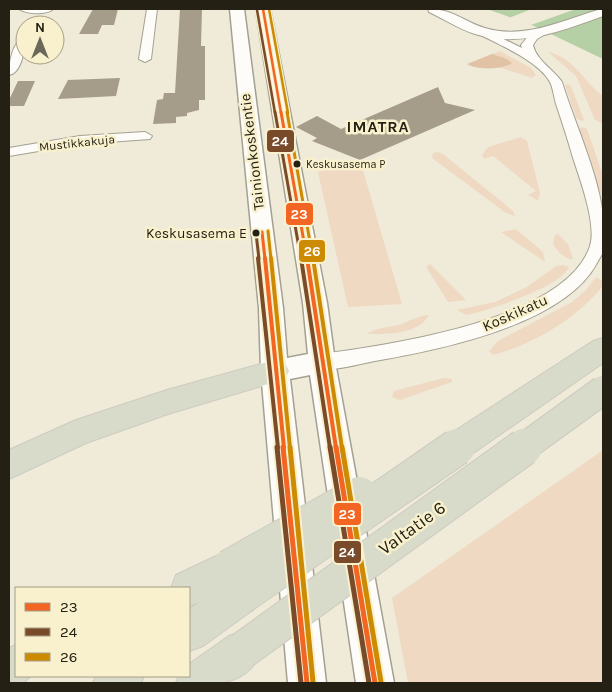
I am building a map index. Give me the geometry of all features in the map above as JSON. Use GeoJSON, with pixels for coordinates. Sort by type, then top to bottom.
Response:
{"type":"FeatureCollection","features":[{"type":"Feature","properties":{"kind":"highway"},"geometry":{"type":"LineString","coordinates":[[190,631],[235,582],[461,444],[603,349]]}},
{"type":"Feature","properties":{"kind":"highway"},"geometry":{"type":"LineString","coordinates":[[9,465],[76,433],[167,402],[275,371]]}},
{"type":"Feature","properties":{"kind":"highway","name":"Valtatie 6"},"geometry":{"type":"LineString","coordinates":[[196,683],[603,390]]}},
{"type":"Feature","properties":{"kind":"highway"},"geometry":{"type":"LineString","coordinates":[[190,588],[235,582]]}},
{"type":"Feature","properties":{"kind":"main road","name":"Tainionkoskentie"},"geometry":{"type":"LineString","coordinates":[[236,9],[271,308],[275,371],[307,683]]}},
{"type":"Feature","properties":{"kind":"main road"},"geometry":{"type":"LineString","coordinates":[[263,9],[315,303],[322,362],[375,683]]}},
{"type":"Feature","properties":{"kind":"main road","name":"Koskikatu"},"geometry":{"type":"LineString","coordinates":[[275,371],[322,362]]}},
{"type":"Feature","properties":{"kind":"street"},"geometry":{"type":"LineString","coordinates":[[24,9],[45,12]]}},
{"type":"Feature","properties":{"kind":"street"},"geometry":{"type":"LineString","coordinates":[[145,59],[152,9]]}},
{"type":"Feature","properties":{"kind":"street"},"geometry":{"type":"LineString","coordinates":[[434,9],[479,30],[508,37],[542,33]]}},
{"type":"Feature","properties":{"kind":"street"},"geometry":{"type":"LineString","coordinates":[[536,63],[529,54],[527,45],[533,37],[603,12]]}},
{"type":"Feature","properties":{"kind":"street","name":"Koskikatu"},"geometry":{"type":"LineString","coordinates":[[322,362],[458,337],[530,310],[567,288],[586,269],[598,246],[598,220],[556,82],[551,74],[536,63],[479,30]]}},
{"type":"Feature","properties":{"kind":"street"},"geometry":{"type":"LineString","coordinates":[[9,72],[13,54]]}},
{"type":"Feature","properties":{"kind":"street","name":"Mustikkakuja"},"geometry":{"type":"LineString","coordinates":[[9,152],[80,140],[145,136]]}},
{"type":"Feature","properties":{"kind":"shaded area"},"geometry":{"type":"Polygon","coordinates":[[[487,9],[603,9],[603,59],[534,26],[487,9]]]}},
{"type":"Feature","properties":{"kind":"shaded area"},"geometry":{"type":"Polygon","coordinates":[[[500,51],[531,68],[536,75],[532,78],[499,67],[507,66],[505,58],[492,54],[500,51]]]}},
{"type":"Feature","properties":{"kind":"shaded area"},"geometry":{"type":"Polygon","coordinates":[[[548,52],[572,64],[603,96],[603,124],[595,120],[576,76],[548,52]]]}},
{"type":"Feature","properties":{"kind":"shaded area"},"geometry":{"type":"Polygon","coordinates":[[[492,54],[505,58],[512,63],[502,67],[489,68],[467,64],[492,54]]]}},
{"type":"Feature","properties":{"kind":"shaded area"},"geometry":{"type":"Polygon","coordinates":[[[565,85],[571,86],[584,120],[582,121],[576,118],[565,85]]]}},
{"type":"Feature","properties":{"kind":"shaded area"},"geometry":{"type":"Polygon","coordinates":[[[582,127],[587,129],[603,175],[603,201],[579,129],[582,127]]]}},
{"type":"Feature","properties":{"kind":"shaded area"},"geometry":{"type":"Polygon","coordinates":[[[521,137],[527,141],[540,193],[537,200],[528,195],[536,191],[493,156],[484,159],[482,155],[488,147],[521,137]]]}},
{"type":"Feature","properties":{"kind":"shaded area"},"geometry":{"type":"Polygon","coordinates":[[[433,153],[443,154],[513,211],[515,216],[506,213],[432,158],[433,153]]]}},
{"type":"Feature","properties":{"kind":"shaded area"},"geometry":{"type":"Polygon","coordinates":[[[360,160],[402,304],[348,307],[318,172],[360,160]]]}},
{"type":"Feature","properties":{"kind":"shaded area"},"geometry":{"type":"Polygon","coordinates":[[[516,229],[543,252],[545,262],[501,232],[516,229]]]}},
{"type":"Feature","properties":{"kind":"shaded area"},"geometry":{"type":"Polygon","coordinates":[[[558,234],[568,244],[573,259],[564,257],[553,244],[555,235],[558,234]]]}},
{"type":"Feature","properties":{"kind":"shaded area"},"geometry":{"type":"Polygon","coordinates":[[[430,264],[466,300],[448,302],[426,267],[430,264]]]}},
{"type":"Feature","properties":{"kind":"shaded area"},"geometry":{"type":"Polygon","coordinates":[[[563,265],[569,267],[553,282],[541,289],[475,313],[466,315],[457,310],[495,302],[527,287],[556,266],[563,265]]]}},
{"type":"Feature","properties":{"kind":"shaded area"},"geometry":{"type":"Polygon","coordinates":[[[596,277],[603,281],[603,286],[580,309],[553,329],[508,350],[493,355],[489,351],[498,341],[572,302],[586,290],[596,277]]]}},
{"type":"Feature","properties":{"kind":"shaded area"},"geometry":{"type":"Polygon","coordinates":[[[429,315],[424,322],[410,330],[367,334],[402,324],[418,317],[429,315]]]}},
{"type":"Feature","properties":{"kind":"shaded area"},"geometry":{"type":"Polygon","coordinates":[[[444,378],[452,379],[452,382],[400,400],[392,397],[394,391],[444,378]]]}},
{"type":"Feature","properties":{"kind":"shaded area"},"geometry":{"type":"Polygon","coordinates":[[[603,450],[603,683],[408,683],[392,598],[603,450]]]}},
{"type":"Feature","properties":{"kind":"pier"},"geometry":{"type":"Polygon","coordinates":[[[532,9],[576,9],[528,26],[506,19],[532,9]]]}},
{"type":"Feature","properties":{"kind":"building"},"geometry":{"type":"Polygon","coordinates":[[[93,9],[118,9],[114,25],[102,25],[98,34],[79,34],[93,9]]]}},
{"type":"Feature","properties":{"kind":"building"},"geometry":{"type":"Polygon","coordinates":[[[180,9],[202,9],[201,46],[205,46],[205,100],[199,100],[199,110],[187,113],[187,116],[176,117],[176,123],[153,124],[157,100],[163,99],[164,93],[175,93],[180,9]]]}},
{"type":"Feature","properties":{"kind":"building"},"geometry":{"type":"Polygon","coordinates":[[[120,78],[116,96],[58,99],[68,80],[120,78]]]}},
{"type":"Feature","properties":{"kind":"building"},"geometry":{"type":"Polygon","coordinates":[[[18,81],[35,81],[24,106],[9,106],[9,100],[18,81]]]}},
{"type":"Feature","properties":{"kind":"building"},"geometry":{"type":"Polygon","coordinates":[[[438,87],[445,103],[475,110],[360,160],[312,141],[317,138],[296,127],[317,116],[341,129],[438,87]]]}},
{"type":"Feature","properties":{"kind":"transit line","name":"23"},"geometry":{"type":"LineString","coordinates":[[263,9],[315,303],[322,362],[375,683]]}},
{"type":"Feature","properties":{"kind":"transit line","name":"26"},"geometry":{"type":"LineString","coordinates":[[269,9],[321,302],[328,361],[381,682]]}},
{"type":"Feature","properties":{"kind":"transit line","name":"24"},"geometry":{"type":"LineString","coordinates":[[257,10],[309,304],[316,363],[369,683]]}},
{"type":"Feature","properties":{"kind":"transit line","name":"26"},"geometry":{"type":"LineString","coordinates":[[268,231],[313,682]]}},
{"type":"Feature","properties":{"kind":"transit line","name":"23"},"geometry":{"type":"LineString","coordinates":[[262,232],[307,683]]}},
{"type":"Feature","properties":{"kind":"transit line","name":"24"},"geometry":{"type":"LineString","coordinates":[[256,233],[301,683]]}},
{"type":"Feature","properties":{"kind":"place","name":"Keskusasema P"},"geometry":{"type":"Point","coordinates":[297,164]}},
{"type":"Feature","properties":{"kind":"place","name":"Keskusasema E"},"geometry":{"type":"Point","coordinates":[256,233]}},
{"type":"Feature","properties":{"kind":"district","name":"IMATRA"},"geometry":{"type":"Point","coordinates":[378,126]}}]}
